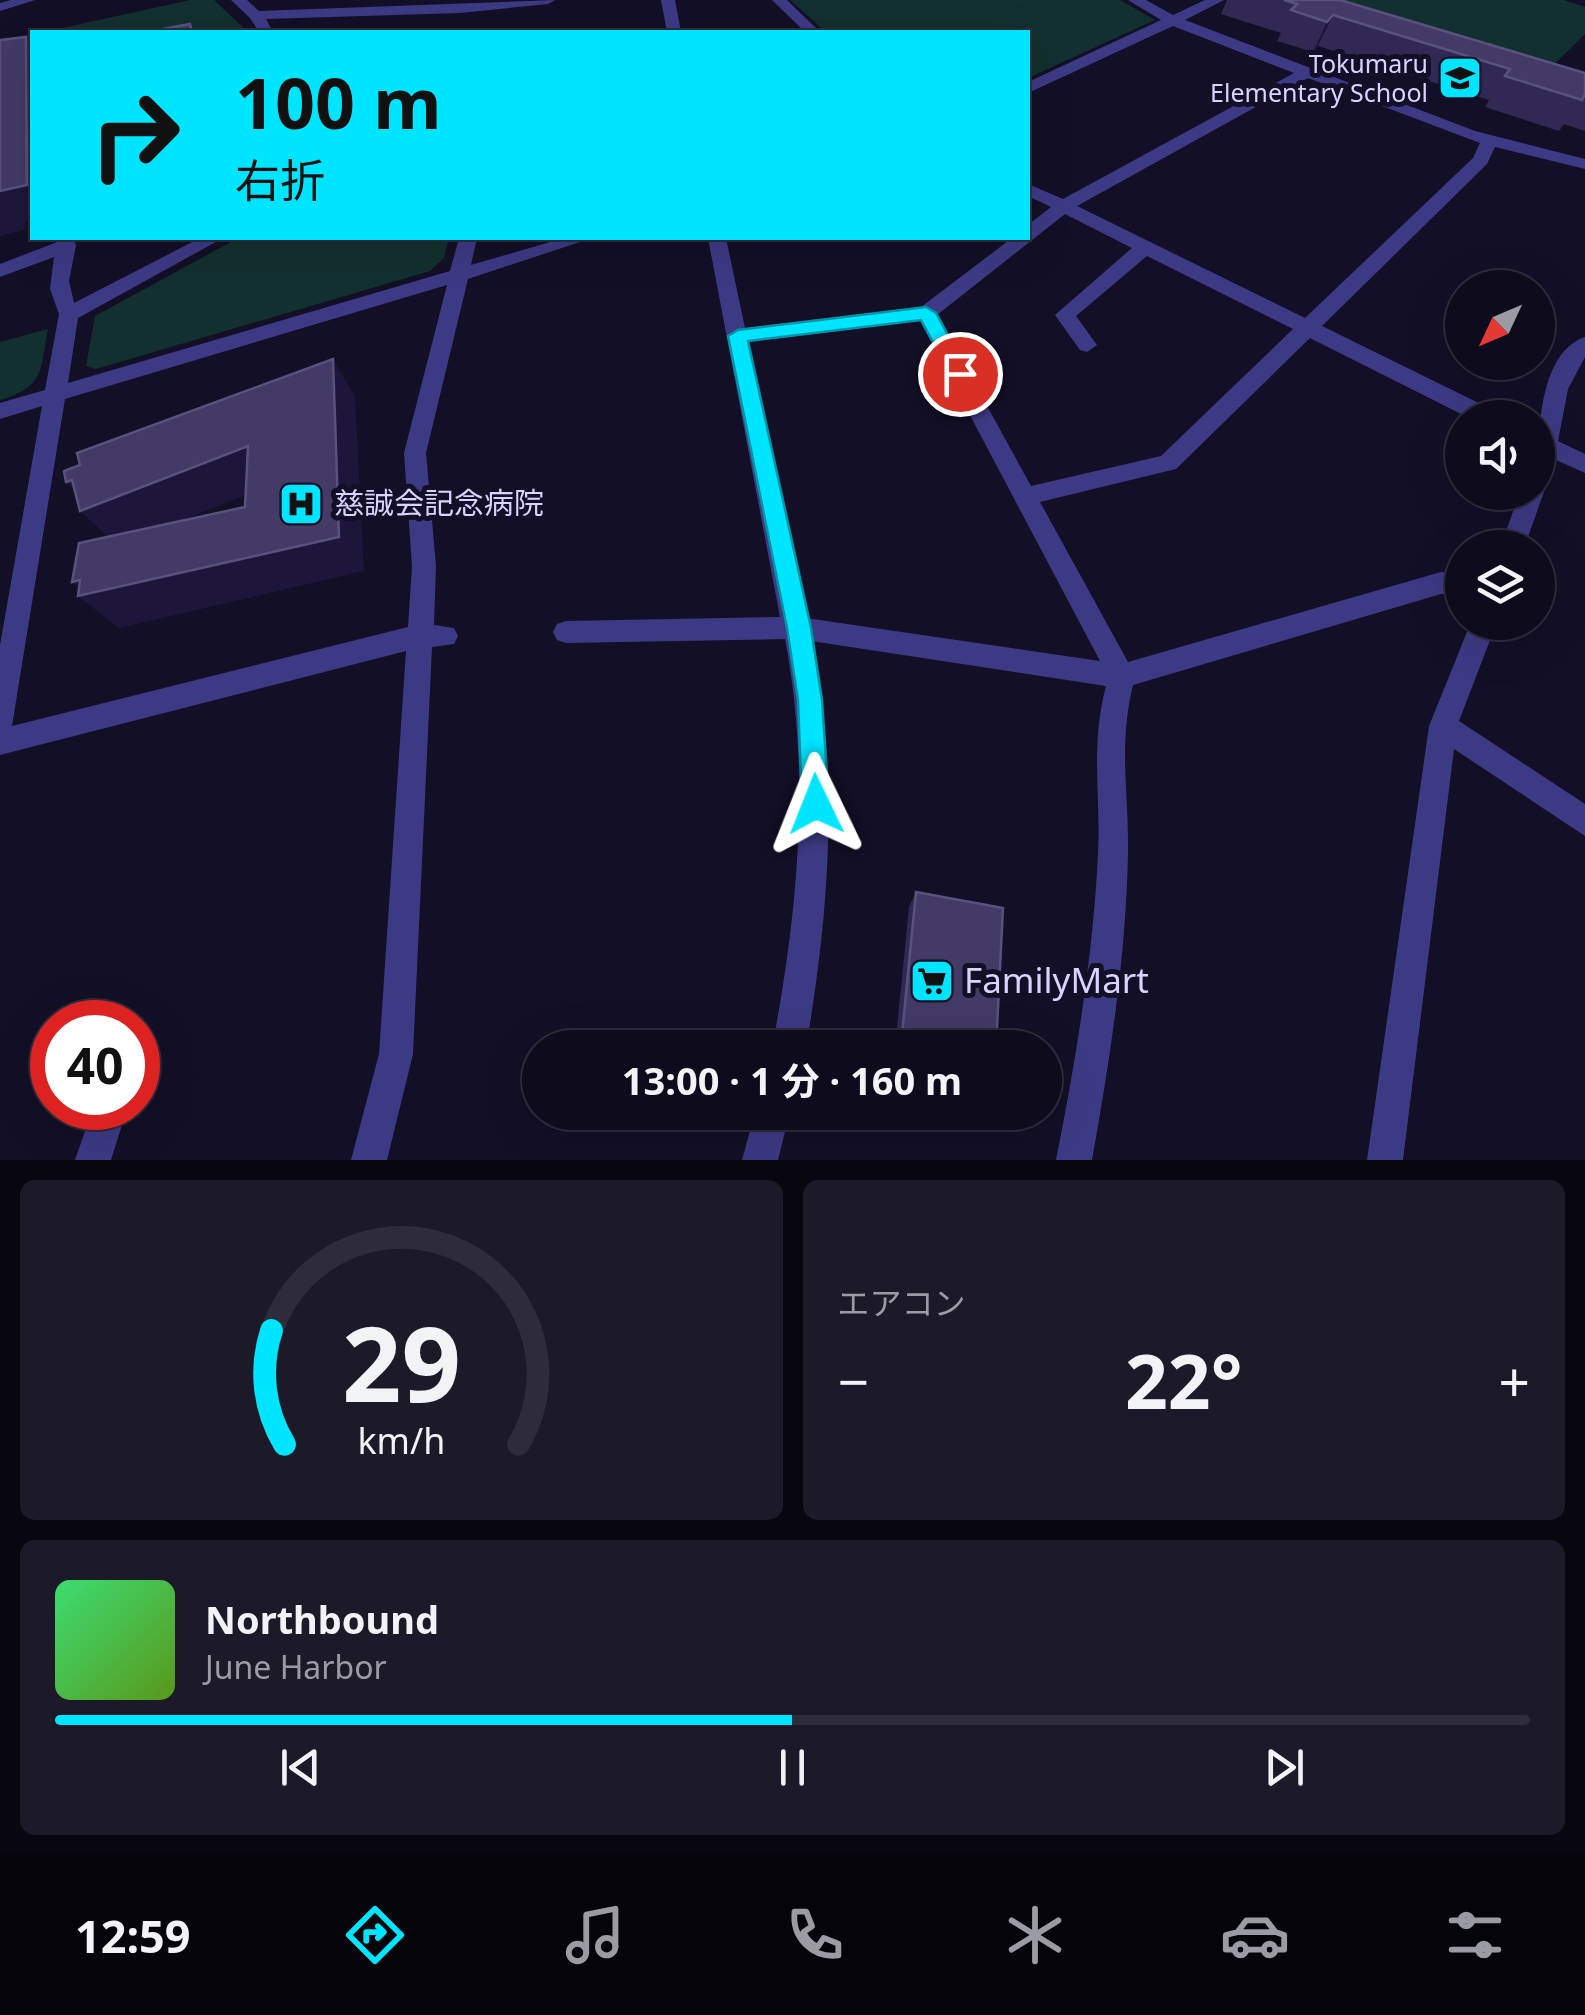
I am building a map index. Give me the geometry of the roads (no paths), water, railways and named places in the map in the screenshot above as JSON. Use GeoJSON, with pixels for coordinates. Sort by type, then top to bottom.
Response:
{"type":"FeatureCollection","features":[{"type":"Feature","properties":{"kind":"street"},"geometry":{"type":"LineString","coordinates":[[0,6],[28,0]]}},
{"type":"Feature","properties":{"kind":"street"},"geometry":{"type":"LineString","coordinates":[[238,0],[256,14],[265,30]]}},
{"type":"Feature","properties":{"kind":"street"},"geometry":{"type":"LineString","coordinates":[[256,14],[484,9],[548,0]]}},
{"type":"Feature","properties":{"kind":"street"},"geometry":{"type":"LineString","coordinates":[[668,0],[674,30]]}},
{"type":"Feature","properties":{"kind":"street"},"geometry":{"type":"LineString","coordinates":[[779,0],[811,30]]}},
{"type":"Feature","properties":{"kind":"street"},"geometry":{"type":"LineString","coordinates":[[1135,0],[1173,21],[1306,73],[1490,140],[1585,164]]}},
{"type":"Feature","properties":{"kind":"street"},"geometry":{"type":"LineString","coordinates":[[1030,87],[1216,0]]}},
{"type":"Feature","properties":{"kind":"street"},"geometry":{"type":"LineString","coordinates":[[1030,232],[1062,206],[1306,73]]}},
{"type":"Feature","properties":{"kind":"street"},"geometry":{"type":"LineString","coordinates":[[1026,496],[1168,463],[1480,160],[1490,140]]}},
{"type":"Feature","properties":{"kind":"street"},"geometry":{"type":"LineString","coordinates":[[1030,190],[1453,400]]}},
{"type":"Feature","properties":{"kind":"street"},"geometry":{"type":"LineString","coordinates":[[69,314],[210,240]]}},
{"type":"Feature","properties":{"kind":"street"},"geometry":{"type":"LineString","coordinates":[[369,1160],[396,1054],[432,636],[415,453],[468,240]]}},
{"type":"Feature","properties":{"kind":"street"},"geometry":{"type":"LineString","coordinates":[[0,411],[576,240]]}},
{"type":"Feature","properties":{"kind":"street"},"geometry":{"type":"LineString","coordinates":[[717,240],[799,628],[816,776],[815,844],[805,955],[792,1030]]}},
{"type":"Feature","properties":{"kind":"street"},"geometry":{"type":"LineString","coordinates":[[738,336],[926,313],[1020,240]]}},
{"type":"Feature","properties":{"kind":"street"},"geometry":{"type":"LineString","coordinates":[[0,271],[66,246],[58,272],[60,300],[69,314],[0,722]]}},
{"type":"Feature","properties":{"kind":"street"},"geometry":{"type":"LineString","coordinates":[[1087,345],[1065,315],[1144,247]]}},
{"type":"Feature","properties":{"kind":"street"},"geometry":{"type":"LineString","coordinates":[[926,313],[1122,676],[1110,727],[1112,852],[1103,975],[1074,1160]]}},
{"type":"Feature","properties":{"kind":"street"},"geometry":{"type":"LineString","coordinates":[[1551,400],[1564,365],[1585,344]]}},
{"type":"Feature","properties":{"kind":"street"},"geometry":{"type":"LineString","coordinates":[[1555,450],[1585,464]]}},
{"type":"Feature","properties":{"kind":"street"},"geometry":{"type":"LineString","coordinates":[[566,632],[799,628],[1122,676],[1445,583]]}},
{"type":"Feature","properties":{"kind":"street"},"geometry":{"type":"LineString","coordinates":[[0,742],[432,636]]}},
{"type":"Feature","properties":{"kind":"street"},"geometry":{"type":"LineString","coordinates":[[1385,1160],[1443,726],[1477,640]]}},
{"type":"Feature","properties":{"kind":"street"},"geometry":{"type":"LineString","coordinates":[[1443,726],[1585,821]]}},
{"type":"Feature","properties":{"kind":"street"},"geometry":{"type":"LineString","coordinates":[[93,1160],[103,1130]]}},
{"type":"Feature","properties":{"kind":"street"},"geometry":{"type":"LineString","coordinates":[[760,1160],[768,1130]]}},
{"type":"Feature","properties":{"kind":"place","name":"Tokumaru Elementary School"},"geometry":{"type":"Point","coordinates":[1460,78]}},
{"type":"Feature","properties":{"kind":"place","name":"慈誠会記念病院"},"geometry":{"type":"Point","coordinates":[301,504]}},
{"type":"Feature","properties":{"kind":"place","name":"FamilyMart"},"geometry":{"type":"Point","coordinates":[932,981]}}]}
